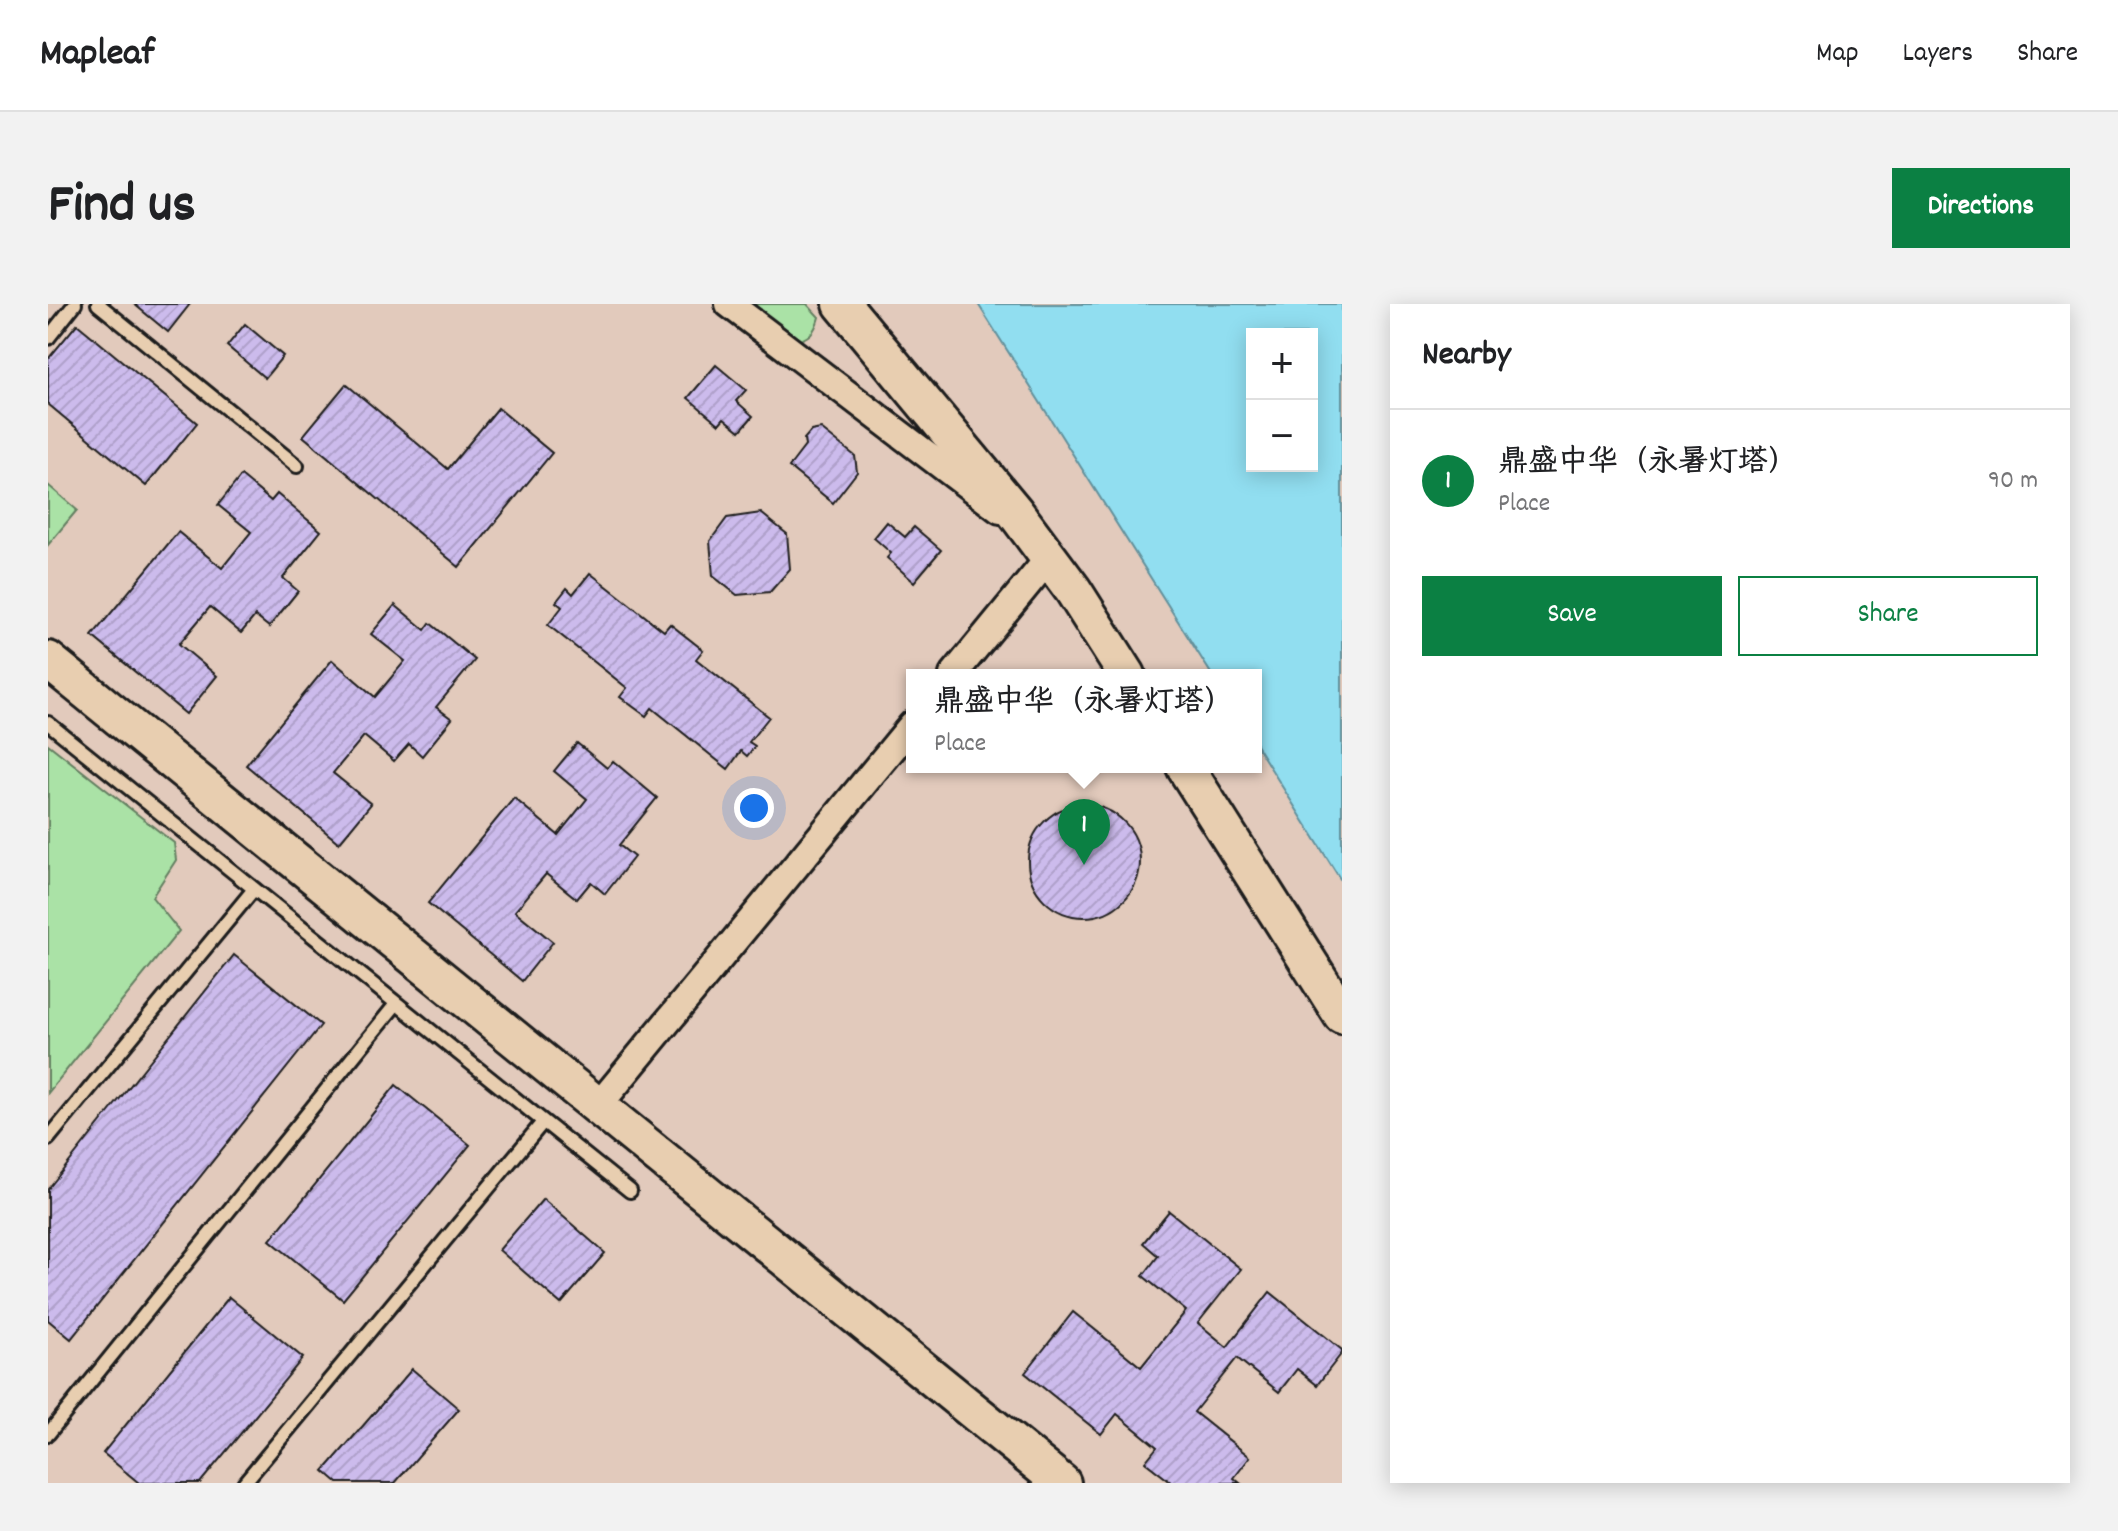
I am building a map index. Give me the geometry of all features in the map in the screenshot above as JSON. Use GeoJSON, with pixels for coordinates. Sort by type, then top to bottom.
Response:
{"type":"FeatureCollection","features":[{"type":"Feature","properties":{"kind":"street"},"geometry":{"type":"LineString","coordinates":[[729,304],[1041,546]]}},
{"type":"Feature","properties":{"kind":"street"},"geometry":{"type":"LineString","coordinates":[[842,304],[1041,546],[1123,669]]}},
{"type":"Feature","properties":{"kind":"street"},"geometry":{"type":"LineString","coordinates":[[957,669],[1041,546]]}},
{"type":"Feature","properties":{"kind":"street"},"geometry":{"type":"LineString","coordinates":[[48,660],[1062,1483]]}},
{"type":"Feature","properties":{"kind":"street"},"geometry":{"type":"LineString","coordinates":[[598,1106],[906,732]]}},
{"type":"Feature","properties":{"kind":"street"},"geometry":{"type":"LineString","coordinates":[[1189,773],[1342,1015]]}},
{"type":"Feature","properties":{"kind":"lane"},"geometry":{"type":"LineString","coordinates":[[48,338],[75,304]]}},
{"type":"Feature","properties":{"kind":"lane"},"geometry":{"type":"LineString","coordinates":[[98,304],[297,466]]}},
{"type":"Feature","properties":{"kind":"lane"},"geometry":{"type":"LineString","coordinates":[[48,723],[630,1191]]}},
{"type":"Feature","properties":{"kind":"lane"},"geometry":{"type":"LineString","coordinates":[[49,1136],[254,889]]}},
{"type":"Feature","properties":{"kind":"lane"},"geometry":{"type":"LineString","coordinates":[[48,1434],[396,1004]]}},
{"type":"Feature","properties":{"kind":"lane"},"geometry":{"type":"LineString","coordinates":[[244,1483],[543,1122]]}},
{"type":"Feature","properties":{"kind":"green space"},"geometry":{"type":"Polygon","coordinates":[[[748,304],[807,304],[819,317],[811,334],[794,341],[748,304]]]}},
{"type":"Feature","properties":{"kind":"green space"},"geometry":{"type":"Polygon","coordinates":[[[48,485],[77,510],[48,545],[48,485]]]}},
{"type":"Feature","properties":{"kind":"green space"},"geometry":{"type":"Polygon","coordinates":[[[48,744],[174,843],[176,860],[152,897],[179,931],[48,1093],[48,744]]]}},
{"type":"Feature","properties":{"kind":"water"},"geometry":{"type":"Polygon","coordinates":[[[978,304],[1342,304],[1342,882],[1262,755],[1262,669],[1208,669],[978,304]]]}},
{"type":"Feature","properties":{"kind":"building"},"geometry":{"type":"Polygon","coordinates":[[[134,304],[190,304],[168,332],[134,304]]]}},
{"type":"Feature","properties":{"kind":"building"},"geometry":{"type":"Polygon","coordinates":[[[77,324],[197,423],[146,486],[48,404],[48,359],[77,324]]]}},
{"type":"Feature","properties":{"kind":"building"},"geometry":{"type":"Polygon","coordinates":[[[245,324],[283,356],[265,378],[227,346],[245,324]]]}},
{"type":"Feature","properties":{"kind":"building"},"geometry":{"type":"Polygon","coordinates":[[[716,365],[746,390],[736,401],[753,416],[740,431],[724,418],[719,424],[688,398],[716,365]]]}},
{"type":"Feature","properties":{"kind":"building"},"geometry":{"type":"Polygon","coordinates":[[[346,384],[448,469],[498,408],[552,453],[459,567],[303,436],[346,384]]]}},
{"type":"Feature","properties":{"kind":"building"},"geometry":{"type":"Polygon","coordinates":[[[821,429],[855,456],[857,472],[833,503],[789,467],[805,446],[804,439],[811,431],[821,429]]]}},
{"type":"Feature","properties":{"kind":"building"},"geometry":{"type":"Polygon","coordinates":[[[241,476],[271,501],[277,494],[321,531],[283,578],[298,591],[269,627],[255,616],[241,633],[210,607],[179,644],[217,676],[186,714],[92,636],[178,532],[222,568],[251,532],[218,505],[241,476]]]}},
{"type":"Feature","properties":{"kind":"building"},"geometry":{"type":"Polygon","coordinates":[[[761,513],[787,534],[790,569],[770,592],[737,595],[713,576],[710,541],[727,518],[761,513]]]}},
{"type":"Feature","properties":{"kind":"building"},"geometry":{"type":"Polygon","coordinates":[[[887,522],[905,537],[914,527],[941,550],[914,582],[887,558],[891,553],[874,538],[887,522]]]}},
{"type":"Feature","properties":{"kind":"building"},"geometry":{"type":"Polygon","coordinates":[[[590,573],[664,631],[670,624],[703,650],[696,659],[769,717],[749,742],[755,746],[747,756],[741,751],[728,769],[652,708],[646,716],[620,697],[627,688],[548,625],[562,607],[556,602],[567,588],[573,594],[590,573]]]}},
{"type":"Feature","properties":{"kind":"building"},"geometry":{"type":"Polygon","coordinates":[[[395,605],[425,630],[430,623],[475,660],[436,707],[452,719],[422,756],[409,744],[394,761],[364,736],[333,773],[371,804],[339,843],[246,765],[332,660],[375,697],[405,661],[371,634],[395,605]]]}},
{"type":"Feature","properties":{"kind":"building"},"geometry":{"type":"Polygon","coordinates":[[[577,743],[607,768],[613,761],[657,798],[619,845],[634,857],[605,894],[591,882],[577,899],[546,874],[515,911],[553,942],[522,981],[428,903],[514,798],[558,835],[587,799],[554,771],[577,743]]]}},
{"type":"Feature","properties":{"kind":"building"},"geometry":{"type":"Polygon","coordinates":[[[1084,805],[1106,809],[1124,821],[1136,839],[1140,861],[1136,883],[1124,901],[1106,913],[1084,917],[1062,913],[1044,901],[1032,883],[1028,861],[1032,839],[1044,821],[1062,809],[1084,805]]]}},
{"type":"Feature","properties":{"kind":"building"},"geometry":{"type":"Polygon","coordinates":[[[234,955],[321,1025],[71,1339],[48,1320],[48,1189],[234,955]]]}},
{"type":"Feature","properties":{"kind":"building"},"geometry":{"type":"Polygon","coordinates":[[[396,1085],[470,1145],[343,1300],[270,1240],[396,1085]]]}},
{"type":"Feature","properties":{"kind":"building"},"geometry":{"type":"Polygon","coordinates":[[[543,1199],[605,1253],[561,1304],[499,1250],[543,1199]]]}},
{"type":"Feature","properties":{"kind":"building"},"geometry":{"type":"Polygon","coordinates":[[[1169,1211],[1241,1269],[1198,1323],[1227,1347],[1270,1292],[1342,1350],[1317,1385],[1297,1369],[1279,1392],[1237,1358],[1194,1412],[1250,1457],[1234,1478],[1240,1483],[1172,1483],[1145,1462],[1157,1447],[1117,1414],[1101,1434],[1025,1373],[1073,1312],[1141,1367],[1186,1311],[1143,1276],[1158,1256],[1143,1243],[1169,1211]]]}},
{"type":"Feature","properties":{"kind":"building"},"geometry":{"type":"Polygon","coordinates":[[[229,1297],[303,1358],[200,1483],[139,1483],[103,1453],[229,1297]]]}},
{"type":"Feature","properties":{"kind":"building"},"geometry":{"type":"Polygon","coordinates":[[[412,1369],[459,1409],[395,1483],[338,1483],[324,1471],[412,1369]]]}},
{"type":"Feature","properties":{"kind":"place","name":"鼎盛中华（永暑灯塔）"},"geometry":{"type":"Point","coordinates":[1084,865]}}]}
